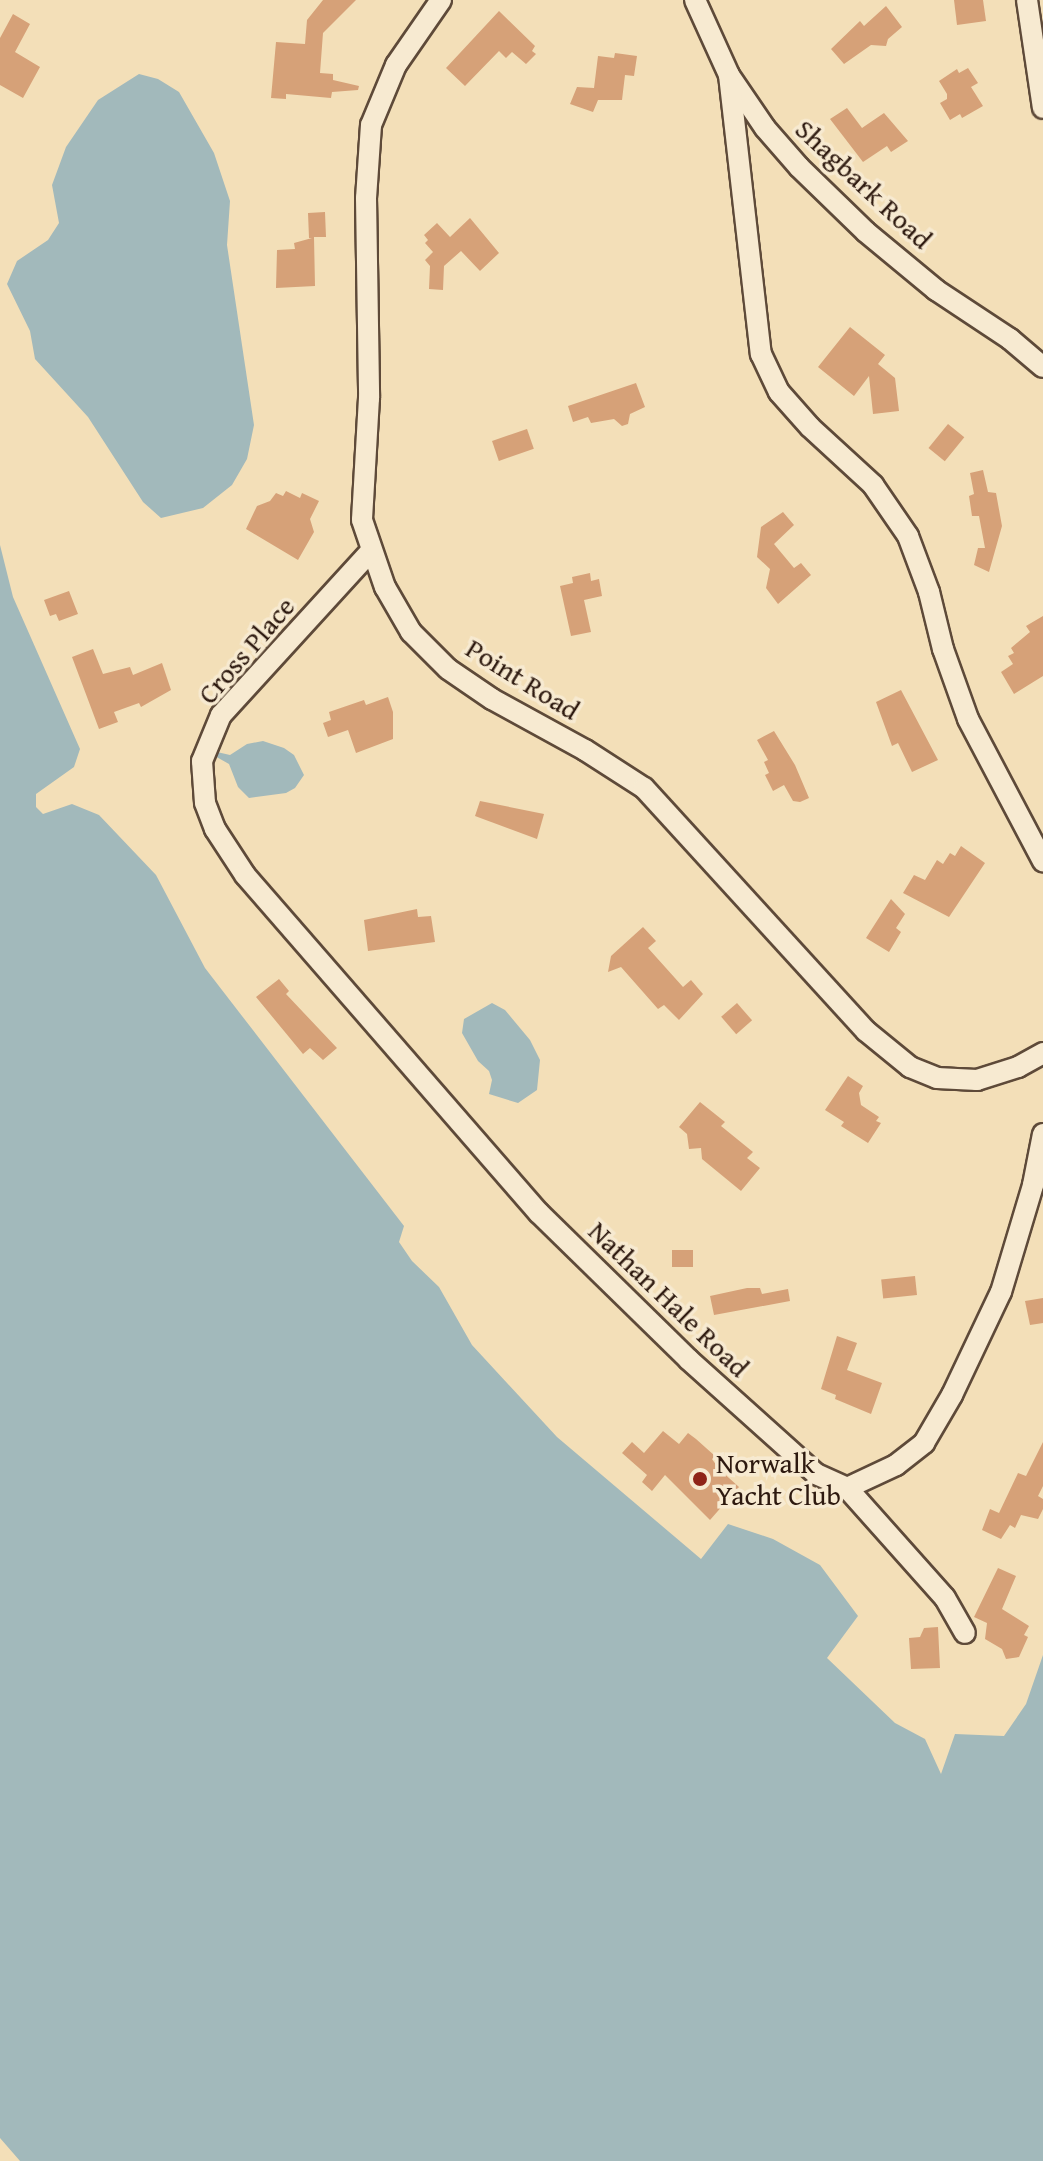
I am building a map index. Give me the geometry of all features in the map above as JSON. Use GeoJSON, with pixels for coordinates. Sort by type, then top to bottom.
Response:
{"type":"FeatureCollection","features":[{"type":"Feature","properties":{"kind":"street","name":"Point Road"},"geometry":{"type":"LineString","coordinates":[[441,0],[396,65],[371,125],[366,198],[369,398],[362,520],[370,552],[411,632],[448,669],[492,699],[585,750],[644,788],[866,1031],[910,1067],[937,1078],[977,1080],[1018,1067],[1043,1053]]}},
{"type":"Feature","properties":{"kind":"street","name":"Shagbark Road"},"geometry":{"type":"LineString","coordinates":[[695,0],[729,75],[765,128],[866,232],[936,290],[1043,367]]}},
{"type":"Feature","properties":{"kind":"street"},"geometry":{"type":"LineString","coordinates":[[1027,0],[1043,108]]}},
{"type":"Feature","properties":{"kind":"street"},"geometry":{"type":"LineString","coordinates":[[729,75],[761,354],[779,392],[810,427],[873,485],[908,536],[929,592],[943,649],[968,719],[1043,861]]}},
{"type":"Feature","properties":{"kind":"street","name":"Cross Place"},"geometry":{"type":"LineString","coordinates":[[205,803],[202,761],[221,715],[370,552]]}},
{"type":"Feature","properties":{"kind":"street","name":"Nathan Hale Road"},"geometry":{"type":"LineString","coordinates":[[205,803],[215,829],[245,875],[539,1213],[688,1359],[816,1474],[847,1488]]}},
{"type":"Feature","properties":{"kind":"street"},"geometry":{"type":"LineString","coordinates":[[965,1633],[945,1598],[847,1488],[896,1465],[924,1443],[952,1395],[1001,1292],[1033,1185],[1043,1134]]}},
{"type":"Feature","properties":{"kind":"water"},"geometry":{"type":"Polygon","coordinates":[[[139,74],[158,79],[179,92],[214,153],[230,201],[227,245],[254,425],[247,459],[232,485],[203,508],[161,518],[143,502],[88,417],[35,359],[30,331],[7,284],[17,261],[48,240],[59,223],[52,185],[66,147],[98,100],[139,74]]]}},
{"type":"Feature","properties":{"kind":"water"},"geometry":{"type":"Polygon","coordinates":[[[0,545],[13,597],[80,749],[74,767],[36,794],[36,807],[43,814],[72,804],[99,815],[156,875],[205,968],[404,1226],[399,1242],[412,1261],[439,1287],[472,1345],[557,1437],[701,1559],[728,1524],[773,1539],[820,1565],[858,1616],[827,1658],[895,1723],[925,1739],[941,1774],[955,1734],[1004,1736],[1026,1704],[1043,1655],[1043,2161],[20,2161],[0,2138],[0,545]]]}},
{"type":"Feature","properties":{"kind":"water"},"geometry":{"type":"Polygon","coordinates":[[[263,741],[294,755],[304,775],[295,788],[286,793],[249,798],[238,787],[229,764],[213,755],[217,752],[230,755],[247,744],[263,741]]]}},
{"type":"Feature","properties":{"kind":"water"},"geometry":{"type":"Polygon","coordinates":[[[492,1003],[505,1010],[530,1040],[540,1060],[537,1090],[518,1103],[489,1094],[492,1080],[489,1071],[478,1061],[462,1033],[464,1019],[492,1003]]]}},
{"type":"Feature","properties":{"kind":"building"},"geometry":{"type":"Polygon","coordinates":[[[323,0],[356,0],[323,33],[320,73],[333,74],[333,80],[359,86],[358,90],[332,92],[331,98],[286,94],[286,99],[271,98],[276,42],[305,44],[307,20],[323,0]]]}},
{"type":"Feature","properties":{"kind":"building"},"geometry":{"type":"Polygon","coordinates":[[[954,0],[983,0],[986,21],[957,25],[954,0]]]}},
{"type":"Feature","properties":{"kind":"building"},"geometry":{"type":"Polygon","coordinates":[[[886,6],[902,27],[888,39],[886,46],[871,45],[844,64],[831,49],[860,21],[864,26],[886,6]]]}},
{"type":"Feature","properties":{"kind":"building"},"geometry":{"type":"Polygon","coordinates":[[[499,11],[535,46],[532,51],[536,54],[526,64],[512,52],[506,58],[499,51],[465,86],[446,68],[499,11]]]}},
{"type":"Feature","properties":{"kind":"building"},"geometry":{"type":"Polygon","coordinates":[[[13,14],[30,24],[15,52],[40,67],[23,98],[0,85],[0,38],[13,14]]]}},
{"type":"Feature","properties":{"kind":"building"},"geometry":{"type":"Polygon","coordinates":[[[615,53],[637,56],[634,76],[625,75],[622,100],[598,100],[593,112],[570,104],[577,87],[594,88],[598,56],[614,58],[615,53]]]}},
{"type":"Feature","properties":{"kind":"building"},"geometry":{"type":"Polygon","coordinates":[[[968,68],[978,83],[971,87],[983,106],[962,118],[960,114],[950,120],[940,103],[947,99],[947,94],[939,81],[957,69],[959,73],[968,68]]]}},
{"type":"Feature","properties":{"kind":"building"},"geometry":{"type":"Polygon","coordinates":[[[847,108],[862,128],[884,113],[908,141],[891,152],[887,146],[863,162],[830,119],[847,108]]]}},
{"type":"Feature","properties":{"kind":"building"},"geometry":{"type":"Polygon","coordinates":[[[325,212],[326,237],[314,237],[315,286],[276,288],[277,250],[295,249],[294,243],[312,238],[309,238],[308,213],[325,212]]]}},
{"type":"Feature","properties":{"kind":"building"},"geometry":{"type":"Polygon","coordinates":[[[470,218],[499,253],[480,271],[461,251],[444,266],[443,290],[429,289],[430,266],[425,260],[433,252],[425,243],[428,240],[424,235],[437,223],[450,237],[470,218]]]}},
{"type":"Feature","properties":{"kind":"building"},"geometry":{"type":"Polygon","coordinates":[[[850,327],[885,355],[878,364],[895,378],[899,411],[873,414],[869,376],[854,396],[818,367],[850,327]]]}},
{"type":"Feature","properties":{"kind":"building"},"geometry":{"type":"Polygon","coordinates":[[[636,383],[645,407],[630,414],[628,424],[622,426],[614,419],[591,423],[588,417],[573,422],[568,406],[636,383]]]}},
{"type":"Feature","properties":{"kind":"building"},"geometry":{"type":"Polygon","coordinates":[[[948,424],[964,437],[945,461],[928,448],[948,424]]]}},
{"type":"Feature","properties":{"kind":"building"},"geometry":{"type":"Polygon","coordinates":[[[527,429],[534,449],[499,461],[492,441],[527,429]]]}},
{"type":"Feature","properties":{"kind":"building"},"geometry":{"type":"Polygon","coordinates":[[[983,470],[988,492],[996,493],[1002,526],[989,572],[974,565],[978,548],[985,548],[979,516],[972,516],[969,496],[974,494],[970,473],[983,470]]]}},
{"type":"Feature","properties":{"kind":"building"},"geometry":{"type":"Polygon","coordinates":[[[286,491],[300,498],[302,493],[319,501],[310,519],[314,532],[298,560],[246,529],[257,506],[270,501],[276,493],[283,496],[286,491]]]}},
{"type":"Feature","properties":{"kind":"building"},"geometry":{"type":"Polygon","coordinates":[[[783,512],[794,525],[774,544],[794,568],[801,563],[811,575],[778,604],[766,588],[770,569],[757,557],[761,527],[783,512]]]}},
{"type":"Feature","properties":{"kind":"building"},"geometry":{"type":"Polygon","coordinates":[[[590,573],[591,581],[599,579],[602,596],[584,600],[591,632],[571,636],[560,586],[573,583],[572,577],[590,573]]]}},
{"type":"Feature","properties":{"kind":"building"},"geometry":{"type":"Polygon","coordinates":[[[69,591],[78,614],[59,621],[56,614],[50,616],[44,600],[69,591]]]}},
{"type":"Feature","properties":{"kind":"building"},"geometry":{"type":"Polygon","coordinates":[[[1043,616],[1043,676],[1014,694],[1001,672],[1013,664],[1008,656],[1014,653],[1011,648],[1030,632],[1026,626],[1043,616]]]}},
{"type":"Feature","properties":{"kind":"building"},"geometry":{"type":"Polygon","coordinates":[[[93,649],[103,674],[130,667],[133,675],[162,663],[171,690],[141,707],[139,703],[114,712],[118,722],[99,729],[72,657],[93,649]]]}},
{"type":"Feature","properties":{"kind":"building"},"geometry":{"type":"Polygon","coordinates":[[[901,690],[938,760],[912,772],[898,743],[892,746],[876,702],[901,690]]]}},
{"type":"Feature","properties":{"kind":"building"},"geometry":{"type":"Polygon","coordinates":[[[388,697],[393,712],[393,739],[356,753],[348,730],[328,737],[323,723],[331,720],[329,712],[364,700],[366,705],[388,697]]]}},
{"type":"Feature","properties":{"kind":"building"},"geometry":{"type":"Polygon","coordinates":[[[774,731],[795,765],[809,798],[800,802],[793,801],[784,785],[773,791],[765,775],[769,773],[764,762],[768,760],[757,740],[774,731]]]}},
{"type":"Feature","properties":{"kind":"building"},"geometry":{"type":"Polygon","coordinates":[[[480,801],[544,814],[537,839],[475,816],[480,801]]]}},
{"type":"Feature","properties":{"kind":"building"},"geometry":{"type":"Polygon","coordinates":[[[961,846],[985,863],[949,917],[903,893],[914,875],[925,880],[937,860],[943,864],[950,853],[955,856],[961,846]]]}},
{"type":"Feature","properties":{"kind":"building"},"geometry":{"type":"Polygon","coordinates":[[[891,899],[905,914],[896,928],[901,932],[889,952],[866,938],[891,899]]]}},
{"type":"Feature","properties":{"kind":"building"},"geometry":{"type":"Polygon","coordinates":[[[417,909],[418,917],[431,916],[435,942],[368,951],[364,920],[417,909]]]}},
{"type":"Feature","properties":{"kind":"building"},"geometry":{"type":"Polygon","coordinates":[[[643,927],[656,941],[648,948],[683,987],[691,980],[703,994],[679,1020],[664,1005],[658,1009],[621,967],[608,972],[611,956],[643,927]]]}},
{"type":"Feature","properties":{"kind":"building"},"geometry":{"type":"Polygon","coordinates":[[[279,979],[289,991],[286,994],[337,1048],[323,1060],[310,1048],[303,1054],[256,997],[279,979]]]}},
{"type":"Feature","properties":{"kind":"building"},"geometry":{"type":"Polygon","coordinates":[[[737,1003],[752,1020],[736,1034],[721,1017],[737,1003]]]}},
{"type":"Feature","properties":{"kind":"building"},"geometry":{"type":"Polygon","coordinates":[[[848,1076],[863,1086],[859,1093],[861,1105],[879,1117],[876,1121],[881,1123],[868,1143],[841,1126],[844,1122],[825,1110],[848,1076]]]}},
{"type":"Feature","properties":{"kind":"building"},"geometry":{"type":"Polygon","coordinates":[[[700,1102],[725,1122],[721,1126],[753,1152],[747,1158],[760,1168],[741,1191],[702,1159],[701,1148],[689,1149],[687,1134],[679,1127],[700,1102]]]}},
{"type":"Feature","properties":{"kind":"building"},"geometry":{"type":"Polygon","coordinates":[[[672,1250],[693,1250],[693,1267],[672,1267],[672,1250]]]}},
{"type":"Feature","properties":{"kind":"building"},"geometry":{"type":"Polygon","coordinates":[[[915,1276],[917,1295],[883,1298],[881,1280],[915,1276]]]}},
{"type":"Feature","properties":{"kind":"building"},"geometry":{"type":"Polygon","coordinates":[[[760,1288],[762,1294],[788,1289],[790,1301],[714,1315],[710,1296],[760,1288]]]}},
{"type":"Feature","properties":{"kind":"building"},"geometry":{"type":"Polygon","coordinates":[[[1043,1298],[1043,1323],[1030,1325],[1025,1301],[1043,1298]]]}},
{"type":"Feature","properties":{"kind":"building"},"geometry":{"type":"Polygon","coordinates":[[[837,1336],[857,1343],[847,1370],[882,1383],[871,1414],[835,1399],[836,1395],[821,1389],[837,1336]]]}},
{"type":"Feature","properties":{"kind":"building","name":"Norwalk Yacht Club"},"geometry":{"type":"Polygon","coordinates":[[[663,1431],[679,1444],[688,1433],[715,1456],[712,1459],[719,1469],[739,1487],[710,1520],[665,1475],[652,1491],[642,1482],[647,1475],[622,1453],[632,1442],[644,1453],[663,1431]]]}},
{"type":"Feature","properties":{"kind":"building"},"geometry":{"type":"Polygon","coordinates":[[[1043,1442],[1043,1486],[1038,1496],[1043,1499],[1043,1509],[1038,1519],[1021,1515],[1015,1528],[1010,1525],[1001,1539],[982,1530],[990,1509],[999,1513],[1018,1473],[1026,1476],[1043,1442]]]}},
{"type":"Feature","properties":{"kind":"building"},"geometry":{"type":"Polygon","coordinates":[[[998,1568],[1016,1576],[1002,1609],[1029,1626],[1024,1635],[1028,1637],[1019,1657],[1006,1659],[1002,1649],[985,1639],[987,1623],[974,1617],[998,1568]]]}},
{"type":"Feature","properties":{"kind":"building"},"geometry":{"type":"Polygon","coordinates":[[[938,1627],[940,1668],[911,1669],[909,1638],[920,1637],[924,1628],[938,1627]]]}},
{"type":"Feature","properties":{"kind":"place","name":"Norwalk Yacht Club"},"geometry":{"type":"Point","coordinates":[700,1479]}}]}
